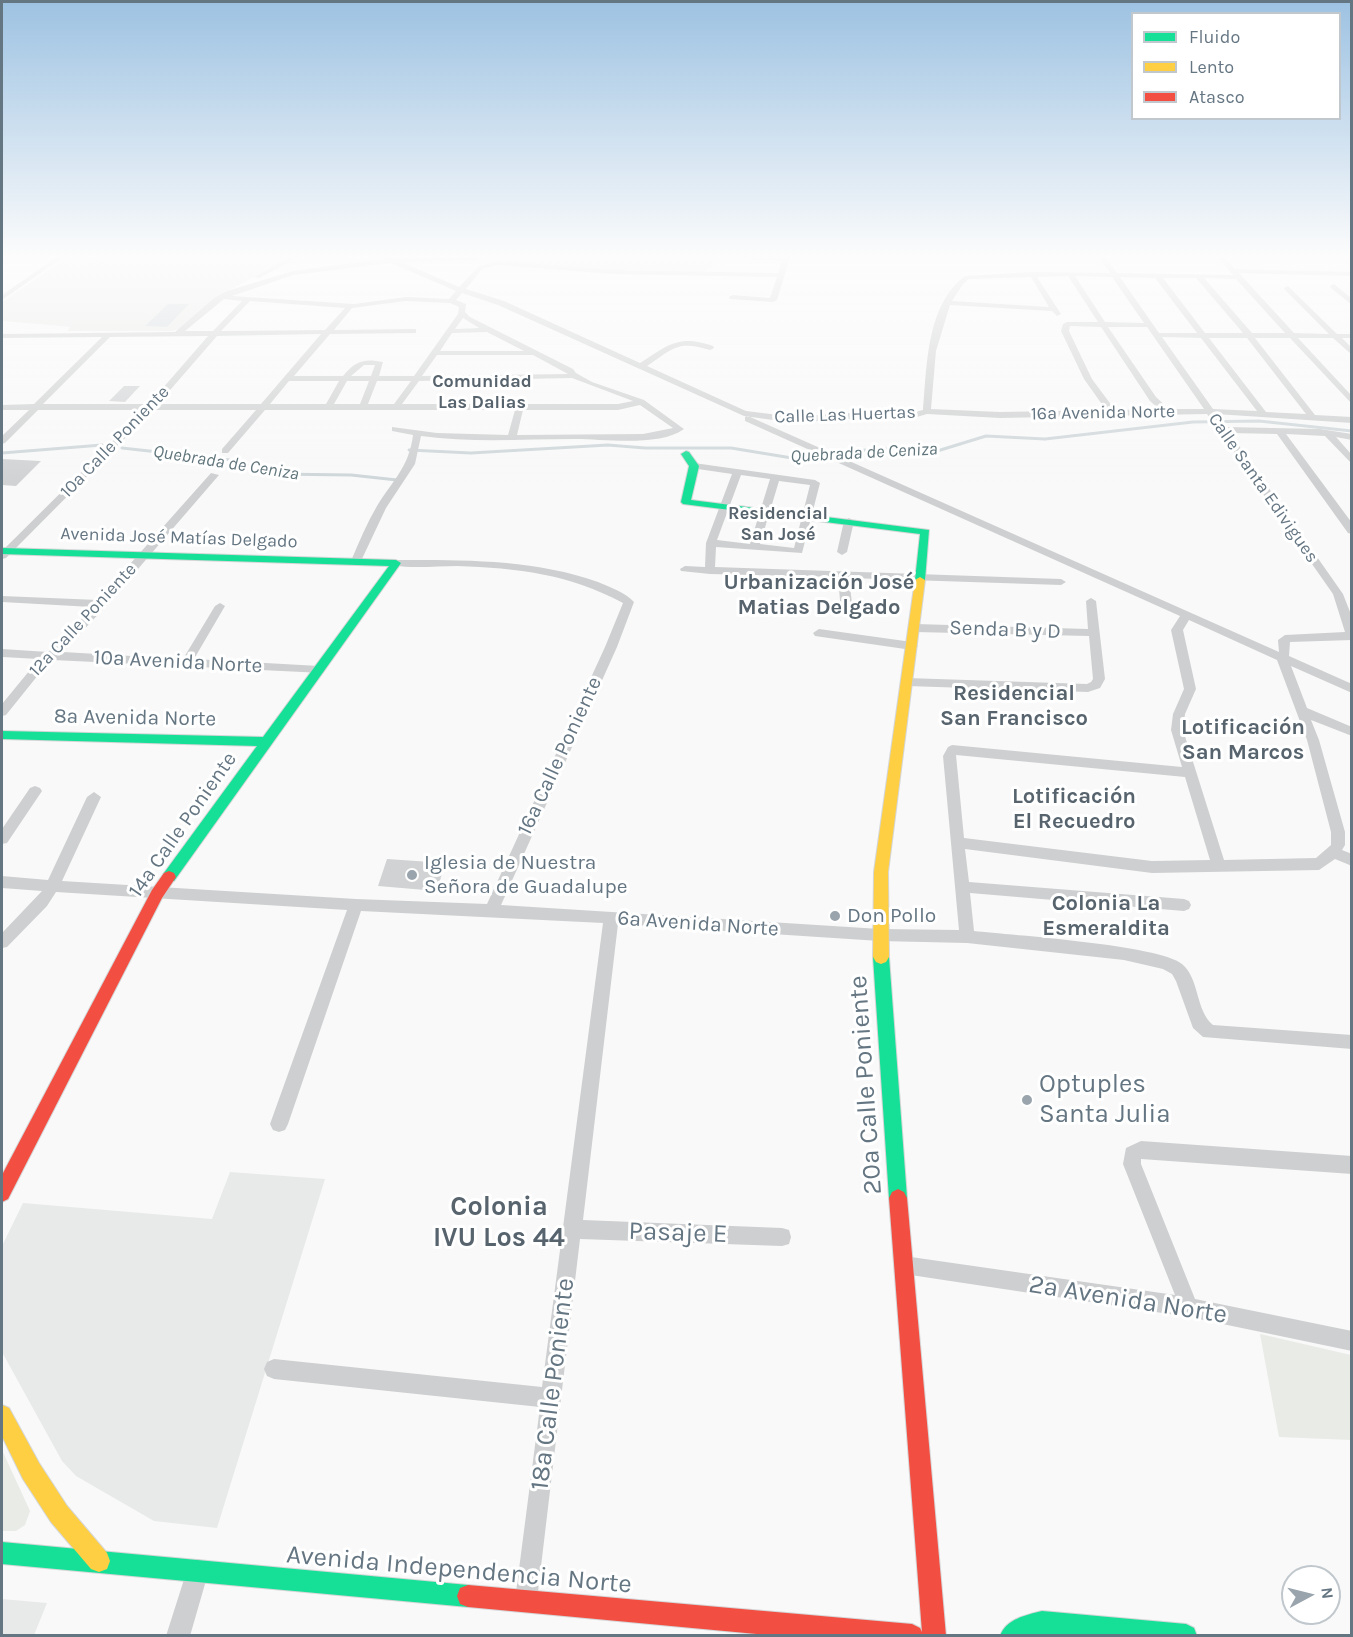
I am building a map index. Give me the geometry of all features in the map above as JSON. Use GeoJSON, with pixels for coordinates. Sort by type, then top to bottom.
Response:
{"type":"FeatureCollection","features":[{"type":"Feature","properties":{"kind":"street"},"geometry":{"type":"LineString","coordinates":[[177,334],[181,330]]}},
{"type":"Feature","properties":{"kind":"street","name":"10a Calle Poniente"},"geometry":{"type":"LineString","coordinates":[[3,553],[150,408],[218,330]]}},
{"type":"Feature","properties":{"kind":"street"},"geometry":{"type":"LineString","coordinates":[[225,451],[329,330]]}},
{"type":"Feature","properties":{"kind":"street"},"geometry":{"type":"LineString","coordinates":[[396,407],[436,354],[450,331],[476,330]]}},
{"type":"Feature","properties":{"kind":"street"},"geometry":{"type":"LineString","coordinates":[[395,429],[417,435],[512,436],[647,435],[680,429],[641,402],[621,392],[591,386],[570,371],[494,330]]}},
{"type":"Feature","properties":{"kind":"street","name":"Calle Las Huertas"},"geometry":{"type":"LineString","coordinates":[[560,330],[744,413],[795,420],[839,416],[910,416],[927,411],[930,361],[937,330]]}},
{"type":"Feature","properties":{"kind":"street"},"geometry":{"type":"LineString","coordinates":[[1065,330],[1088,379],[1112,412]]}},
{"type":"Feature","properties":{"kind":"street"},"geometry":{"type":"LineString","coordinates":[[1109,330],[1146,389],[1166,411]]}},
{"type":"Feature","properties":{"kind":"street","name":"Calle Santa Edivigues"},"geometry":{"type":"LineString","coordinates":[[1155,330],[1335,589],[1350,635],[1346,638],[1284,640],[1285,652],[1282,658]]}},
{"type":"Feature","properties":{"kind":"street"},"geometry":{"type":"LineString","coordinates":[[1200,330],[1263,414]]}},
{"type":"Feature","properties":{"kind":"street"},"geometry":{"type":"LineString","coordinates":[[1245,330],[1312,417]]}},
{"type":"Feature","properties":{"kind":"street"},"geometry":{"type":"LineString","coordinates":[[1286,330],[1352,402]]}},
{"type":"Feature","properties":{"kind":"street"},"geometry":{"type":"LineString","coordinates":[[1330,330],[1352,353]]}},
{"type":"Feature","properties":{"kind":"street"},"geometry":{"type":"LineString","coordinates":[[2,336],[413,331]]}},
{"type":"Feature","properties":{"kind":"street"},"geometry":{"type":"LineString","coordinates":[[1158,335],[1352,336]]}},
{"type":"Feature","properties":{"kind":"street"},"geometry":{"type":"LineString","coordinates":[[2,441],[106,336]]}},
{"type":"Feature","properties":{"kind":"street"},"geometry":{"type":"LineString","coordinates":[[640,367],[681,342],[693,341],[710,348]]}},
{"type":"Feature","properties":{"kind":"street"},"geometry":{"type":"LineString","coordinates":[[436,354],[535,353]]}},
{"type":"Feature","properties":{"kind":"street"},"geometry":{"type":"LineString","coordinates":[[329,406],[345,379],[365,362],[381,365],[363,407]]}},
{"type":"Feature","properties":{"kind":"street"},"geometry":{"type":"LineString","coordinates":[[288,378],[563,378],[573,375]]}},
{"type":"Feature","properties":{"kind":"street"},"geometry":{"type":"LineString","coordinates":[[2,407],[618,407],[641,402]]}},
{"type":"Feature","properties":{"kind":"street"},"geometry":{"type":"LineString","coordinates":[[512,436],[520,406]]}},
{"type":"Feature","properties":{"kind":"street","name":"16a Avenida Norte"},"geometry":{"type":"LineString","coordinates":[[927,411],[1000,415],[1209,411],[1352,420]]}},
{"type":"Feature","properties":{"kind":"street"},"geometry":{"type":"LineString","coordinates":[[744,413],[747,419],[1352,689]]}},
{"type":"Feature","properties":{"kind":"street"},"geometry":{"type":"LineString","coordinates":[[1222,430],[1328,433],[1352,437]]}},
{"type":"Feature","properties":{"kind":"street"},"geometry":{"type":"LineString","coordinates":[[1279,431],[1352,531]]}},
{"type":"Feature","properties":{"kind":"street"},"geometry":{"type":"LineString","coordinates":[[1328,433],[1352,461]]}},
{"type":"Feature","properties":{"kind":"street"},"geometry":{"type":"LineString","coordinates":[[356,561],[385,501],[407,473],[416,446],[417,435]]}},
{"type":"Feature","properties":{"kind":"street"},"geometry":{"type":"LineString","coordinates":[[686,454],[694,466],[686,502],[849,521],[842,552]]}},
{"type":"Feature","properties":{"kind":"street"},"geometry":{"type":"LineString","coordinates":[[694,466],[815,483],[798,551],[711,543]]}},
{"type":"Feature","properties":{"kind":"street"},"geometry":{"type":"LineString","coordinates":[[710,571],[711,543],[737,473]]}},
{"type":"Feature","properties":{"kind":"street","name":"12a Calle Poniente"},"geometry":{"type":"LineString","coordinates":[[2,712],[43,662],[64,646],[214,475]]}},
{"type":"Feature","properties":{"kind":"street"},"geometry":{"type":"LineString","coordinates":[[754,548],[776,478]]}},
{"type":"Feature","properties":{"kind":"street","name":"20a Calle Poniente"},"geometry":{"type":"LineString","coordinates":[[849,521],[925,532],[915,628],[881,872],[880,935],[890,1101],[934,1635]]}},
{"type":"Feature","properties":{"kind":"street","name":"Avenida José Matías Delgado"},"geometry":{"type":"LineString","coordinates":[[3,553],[144,554],[396,563]]}},
{"type":"Feature","properties":{"kind":"street","name":"16a Calle Poniente"},"geometry":{"type":"LineString","coordinates":[[396,563],[457,563],[561,573],[593,582],[629,602],[611,647],[490,910]]}},
{"type":"Feature","properties":{"kind":"street","name":"14a Calle Poniente"},"geometry":{"type":"LineString","coordinates":[[2,1193],[157,894],[396,563]]}},
{"type":"Feature","properties":{"kind":"street"},"geometry":{"type":"LineString","coordinates":[[685,569],[1061,582]]}},
{"type":"Feature","properties":{"kind":"street"},"geometry":{"type":"LineString","coordinates":[[843,575],[847,612]]}},
{"type":"Feature","properties":{"kind":"street"},"geometry":{"type":"LineString","coordinates":[[1335,589],[1352,590]]}},
{"type":"Feature","properties":{"kind":"street"},"geometry":{"type":"LineString","coordinates":[[2,599],[102,604]]}},
{"type":"Feature","properties":{"kind":"street"},"geometry":{"type":"LineString","coordinates":[[906,682],[1088,688],[1096,685],[1099,679],[1090,601]]}},
{"type":"Feature","properties":{"kind":"street"},"geometry":{"type":"LineString","coordinates":[[187,662],[220,606]]}},
{"type":"Feature","properties":{"kind":"street"},"geometry":{"type":"LineString","coordinates":[[1186,616],[1177,630],[1190,689],[1179,714],[1177,730],[1219,866]]}},
{"type":"Feature","properties":{"kind":"street","name":"Senda B y D"},"geometry":{"type":"LineString","coordinates":[[915,628],[1094,633]]}},
{"type":"Feature","properties":{"kind":"street"},"geometry":{"type":"LineString","coordinates":[[819,633],[912,646]]}},
{"type":"Feature","properties":{"kind":"street","name":"10a Avenida Norte"},"geometry":{"type":"LineString","coordinates":[[2,653],[318,670]]}},
{"type":"Feature","properties":{"kind":"street"},"geometry":{"type":"LineString","coordinates":[[958,843],[1120,865],[1152,867],[1318,864],[1334,852],[1338,845],[1338,832],[1323,773],[1282,658]]}},
{"type":"Feature","properties":{"kind":"street"},"geometry":{"type":"LineString","coordinates":[[1300,710],[1352,732]]}},
{"type":"Feature","properties":{"kind":"street","name":"8a Avenida Norte"},"geometry":{"type":"LineString","coordinates":[[2,735],[267,742]]}},
{"type":"Feature","properties":{"kind":"street"},"geometry":{"type":"LineString","coordinates":[[967,938],[949,756],[952,750],[1190,773]]}},
{"type":"Feature","properties":{"kind":"street"},"geometry":{"type":"LineString","coordinates":[[2,839],[35,791]]}},
{"type":"Feature","properties":{"kind":"street"},"geometry":{"type":"LineString","coordinates":[[2,942],[33,913],[52,887],[94,797]]}},
{"type":"Feature","properties":{"kind":"street"},"geometry":{"type":"LineString","coordinates":[[1334,852],[1352,861]]}},
{"type":"Feature","properties":{"kind":"street","name":"6a Avenida Norte"},"geometry":{"type":"LineString","coordinates":[[2,882],[157,894],[490,910],[880,935],[967,938],[1124,954],[1167,963],[1181,974],[1199,1023],[1215,1034],[1352,1041]]}},
{"type":"Feature","properties":{"kind":"street"},"geometry":{"type":"LineString","coordinates":[[963,887],[1184,905]]}},
{"type":"Feature","properties":{"kind":"street"},"geometry":{"type":"LineString","coordinates":[[279,1124],[356,905]]}},
{"type":"Feature","properties":{"kind":"street","name":"18a Calle Poniente"},"geometry":{"type":"LineString","coordinates":[[526,1600],[611,918]]}},
{"type":"Feature","properties":{"kind":"street"},"geometry":{"type":"LineString","coordinates":[[1189,1307],[1132,1164],[1132,1154],[1141,1150],[1352,1165]]}},
{"type":"Feature","properties":{"kind":"street","name":"Pasaje E"},"geometry":{"type":"LineString","coordinates":[[573,1229],[782,1237]]}},
{"type":"Feature","properties":{"kind":"street","name":"2a Avenida Norte"},"geometry":{"type":"LineString","coordinates":[[904,1265],[1189,1307],[1352,1341]]}},
{"type":"Feature","properties":{"kind":"street"},"geometry":{"type":"LineString","coordinates":[[274,1369],[551,1398]]}},
{"type":"Feature","properties":{"kind":"street"},"geometry":{"type":"LineString","coordinates":[[2,1415],[31,1471],[59,1514],[99,1561]]}},
{"type":"Feature","properties":{"kind":"street","name":"Avenida Independencia Norte"},"geometry":{"type":"LineString","coordinates":[[2,1553],[912,1635]]}},
{"type":"Feature","properties":{"kind":"street"},"geometry":{"type":"LineString","coordinates":[[178,1635],[198,1570]]}},
{"type":"Feature","properties":{"kind":"street"},"geometry":{"type":"LineString","coordinates":[[1011,1635],[1026,1627],[1042,1623],[1186,1635]]}},
{"type":"Feature","properties":{"kind":"shaded area"},"geometry":{"type":"Polygon","coordinates":[[[67,330],[175,330],[173,331],[67,330]]]}},
{"type":"Feature","properties":{"kind":"shaded area"},"geometry":{"type":"Polygon","coordinates":[[[230,1172],[325,1179],[217,1528],[154,1521],[76,1476],[62,1461],[2,1352],[2,1246],[23,1203],[212,1219],[230,1172]]]}},
{"type":"Feature","properties":{"kind":"shaded area"},"geometry":{"type":"Polygon","coordinates":[[[1260,1334],[1351,1355],[1351,1440],[1279,1437],[1260,1334]]]}},
{"type":"Feature","properties":{"kind":"shaded area"},"geometry":{"type":"Polygon","coordinates":[[[2,1450],[30,1511],[25,1525],[16,1531],[2,1531],[2,1450]]]}},
{"type":"Feature","properties":{"kind":"shaded area"},"geometry":{"type":"Polygon","coordinates":[[[2,1599],[47,1603],[34,1635],[2,1635],[2,1599]]]}},
{"type":"Feature","properties":{"kind":"building"},"geometry":{"type":"Polygon","coordinates":[[[124,386],[140,386],[125,402],[109,401],[124,386]]]}},
{"type":"Feature","properties":{"kind":"building"},"geometry":{"type":"Polygon","coordinates":[[[2,459],[41,461],[16,486],[2,485],[2,459]]]}},
{"type":"Feature","properties":{"kind":"building","name":"Iglesia de Nuestra Señora de Guadalupe"},"geometry":{"type":"Polygon","coordinates":[[[387,859],[445,863],[437,891],[378,886],[387,859]]]}},
{"type":"Feature","properties":{"kind":"waterway","name":"Quebrada de Ceniza"},"geometry":{"type":"LineString","coordinates":[[409,450],[471,453],[608,445],[645,448],[731,448],[798,459],[847,451],[888,449],[934,452],[986,436],[1045,439],[1193,422],[1259,421],[1352,431]]}},
{"type":"Feature","properties":{"kind":"waterway","name":"Quebrada de Ceniza"},"geometry":{"type":"LineString","coordinates":[[2,453],[102,445]]}},
{"type":"Feature","properties":{"kind":"waterway","name":"Quebrada de Ceniza"},"geometry":{"type":"LineString","coordinates":[[122,448],[230,460],[276,474],[351,475],[397,480]]}},
{"type":"Feature","properties":{"kind":"traffic: fast"},"geometry":{"type":"LineString","coordinates":[[686,454],[694,466],[686,502],[925,532],[920,580]]}},
{"type":"Feature","properties":{"kind":"traffic: fast"},"geometry":{"type":"LineString","coordinates":[[2,551],[396,563]]}},
{"type":"Feature","properties":{"kind":"traffic: fast"},"geometry":{"type":"LineString","coordinates":[[169,877],[396,563]]}},
{"type":"Feature","properties":{"kind":"traffic: fast"},"geometry":{"type":"LineString","coordinates":[[2,735],[267,742]]}},
{"type":"Feature","properties":{"kind":"traffic: fast"},"geometry":{"type":"LineString","coordinates":[[881,957],[898,1198]]}},
{"type":"Feature","properties":{"kind":"traffic: fast"},"geometry":{"type":"LineString","coordinates":[[2,1553],[468,1596]]}},
{"type":"Feature","properties":{"kind":"traffic: fast"},"geometry":{"type":"LineString","coordinates":[[1011,1636],[1026,1627],[1042,1623],[1186,1636]]}},
{"type":"Feature","properties":{"kind":"traffic: slow"},"geometry":{"type":"LineString","coordinates":[[881,957],[881,872],[920,580]]}},
{"type":"Feature","properties":{"kind":"traffic: slow"},"geometry":{"type":"LineString","coordinates":[[2,1415],[31,1471],[59,1514],[99,1561]]}},
{"type":"Feature","properties":{"kind":"traffic: jam"},"geometry":{"type":"LineString","coordinates":[[2,1193],[157,894],[169,877]]}},
{"type":"Feature","properties":{"kind":"traffic: jam"},"geometry":{"type":"LineString","coordinates":[[898,1198],[934,1636]]}},
{"type":"Feature","properties":{"kind":"traffic: jam"},"geometry":{"type":"LineString","coordinates":[[468,1596],[912,1636]]}},
{"type":"Feature","properties":{"kind":"place","name":"Iglesia de Nuestra Señora de Guadalupe"},"geometry":{"type":"Point","coordinates":[412,875]}},
{"type":"Feature","properties":{"kind":"place","name":"Don Pollo"},"geometry":{"type":"Point","coordinates":[835,916]}},
{"type":"Feature","properties":{"kind":"place","name":"Optuples Santa Julia"},"geometry":{"type":"Point","coordinates":[1027,1100]}},
{"type":"Feature","properties":{"kind":"district","name":"Comunidad Las Dalias"},"geometry":{"type":"Point","coordinates":[482,392]}},
{"type":"Feature","properties":{"kind":"district","name":"Residencial San José"},"geometry":{"type":"Point","coordinates":[778,524]}},
{"type":"Feature","properties":{"kind":"district","name":"Urbanización José Matias Delgado"},"geometry":{"type":"Point","coordinates":[819,596]}},
{"type":"Feature","properties":{"kind":"district","name":"Residencial San Francisco"},"geometry":{"type":"Point","coordinates":[1014,706]}},
{"type":"Feature","properties":{"kind":"district","name":"Lotificación San Marcos"},"geometry":{"type":"Point","coordinates":[1243,740]}},
{"type":"Feature","properties":{"kind":"district","name":"Lotificación El Recuedro"},"geometry":{"type":"Point","coordinates":[1074,810]}},
{"type":"Feature","properties":{"kind":"district","name":"Colonia La Esmeraldita"},"geometry":{"type":"Point","coordinates":[1106,916]}},
{"type":"Feature","properties":{"kind":"district","name":"Colonia IVU Los 44"},"geometry":{"type":"Point","coordinates":[499,1222]}}]}
